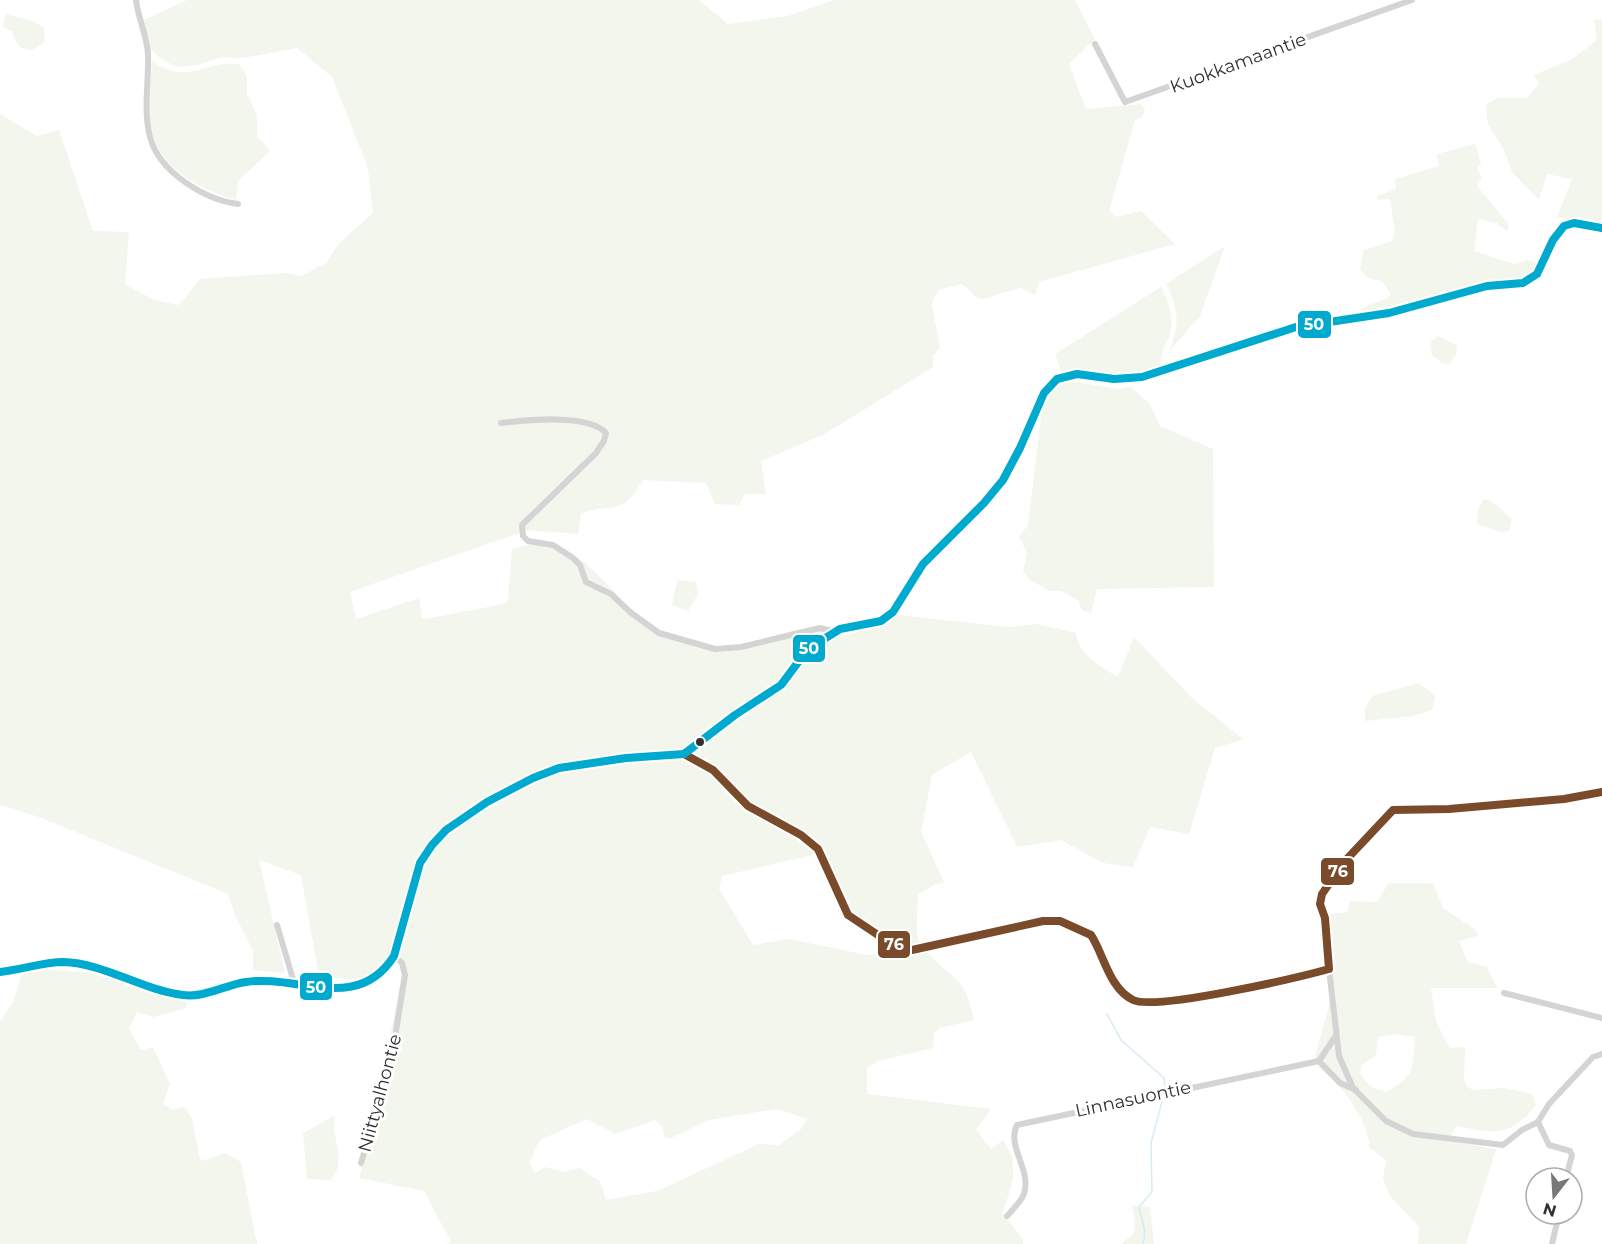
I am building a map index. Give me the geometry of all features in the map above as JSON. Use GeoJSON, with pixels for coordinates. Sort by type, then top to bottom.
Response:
{"type":"FeatureCollection","features":[{"type":"Feature","properties":{"kind":"street"},"geometry":{"type":"LineString","coordinates":[[136,0],[148,51],[149,128],[157,153],[182,179],[196,189],[220,200],[238,204]]}},
{"type":"Feature","properties":{"kind":"street","name":"Kuokkamaantie"},"geometry":{"type":"LineString","coordinates":[[1095,44],[1125,102],[1412,0]]}},
{"type":"Feature","properties":{"kind":"street"},"geometry":{"type":"LineString","coordinates":[[0,972],[63,962],[85,966],[186,995],[244,982],[295,986],[354,986],[366,983],[386,969],[394,956],[401,937],[413,879],[432,845],[446,830],[487,802],[532,778],[559,768],[594,761],[684,754],[735,715],[781,685],[808,649],[836,632],[881,621],[894,612],[923,564],[984,503],[1003,480],[1044,393],[1057,379],[1077,374],[1113,379],[1142,377],[1296,327],[1389,313],[1487,286],[1529,282],[1542,268],[1553,240],[1564,226],[1583,223],[1602,228]]}},
{"type":"Feature","properties":{"kind":"street"},"geometry":{"type":"LineString","coordinates":[[501,423],[531,420],[585,422],[599,426],[606,433],[596,453],[522,525],[523,536],[528,541],[553,545],[573,558],[580,564],[586,582],[611,594],[630,612],[659,633],[715,649],[741,647],[820,628],[836,632]]}},
{"type":"Feature","properties":{"kind":"street"},"geometry":{"type":"LineString","coordinates":[[684,754],[713,770],[748,806],[801,835],[818,849],[848,915],[863,927],[903,949],[912,950],[1043,921],[1060,921],[1091,935],[1100,958],[1120,988],[1134,1000],[1144,1002],[1199,996],[1329,969]]}},
{"type":"Feature","properties":{"kind":"street"},"geometry":{"type":"LineString","coordinates":[[1602,792],[1564,799],[1393,810],[1345,861],[1322,894],[1320,904],[1325,924],[1335,1037],[1347,1075],[1356,1091],[1386,1121],[1413,1134],[1499,1145],[1538,1122],[1549,1104],[1593,1057],[1602,1054]]}},
{"type":"Feature","properties":{"kind":"street"},"geometry":{"type":"LineString","coordinates":[[277,925],[295,986]]}},
{"type":"Feature","properties":{"kind":"street","name":"Niittyalhontie"},"geometry":{"type":"LineString","coordinates":[[361,1162],[392,1056],[405,975],[402,963],[394,956]]}},
{"type":"Feature","properties":{"kind":"street"},"geometry":{"type":"LineString","coordinates":[[1504,993],[1602,1018]]}},
{"type":"Feature","properties":{"kind":"street"},"geometry":{"type":"LineString","coordinates":[[1335,1037],[1319,1061],[1340,1083],[1356,1091]]}},
{"type":"Feature","properties":{"kind":"street","name":"Linnasuontie"},"geometry":{"type":"LineString","coordinates":[[1007,1216],[1021,1199],[1026,1186],[1015,1135],[1016,1126],[1020,1123],[1319,1061]]}},
{"type":"Feature","properties":{"kind":"street"},"geometry":{"type":"LineString","coordinates":[[1538,1122],[1549,1145],[1570,1151],[1572,1155],[1569,1166]]}},
{"type":"Feature","properties":{"kind":"street"},"geometry":{"type":"LineString","coordinates":[[1552,1244],[1556,1226]]}},
{"type":"Feature","properties":{"kind":"shaded area"},"geometry":{"type":"Polygon","coordinates":[[[187,0],[699,0],[728,24],[788,16],[834,0],[1075,0],[1095,39],[1069,64],[1086,109],[1141,104],[1145,109],[1142,117],[1135,120],[1109,211],[1116,217],[1141,211],[1175,244],[1039,282],[1035,295],[1020,288],[983,299],[977,298],[962,284],[938,290],[932,304],[940,348],[933,356],[933,367],[825,434],[761,461],[766,494],[745,494],[739,505],[715,504],[706,483],[643,480],[629,500],[622,504],[581,514],[578,534],[527,530],[350,592],[356,619],[419,598],[422,618],[425,619],[504,604],[508,600],[512,550],[532,544],[550,544],[566,550],[581,560],[635,613],[652,625],[682,639],[713,646],[725,647],[749,643],[807,628],[814,628],[833,636],[843,635],[877,625],[897,615],[1009,627],[1038,624],[1076,633],[1077,640],[1086,653],[1118,677],[1134,637],[1193,699],[1242,738],[1242,740],[1215,748],[1189,834],[1150,827],[1133,867],[1103,863],[1061,840],[1017,847],[971,752],[932,775],[921,832],[944,882],[918,895],[917,936],[932,958],[964,989],[974,1020],[940,1028],[934,1033],[933,1048],[878,1061],[867,1067],[867,1094],[991,1109],[976,1130],[991,1149],[1003,1140],[1009,1149],[1013,1176],[1002,1213],[1023,1239],[1023,1244],[445,1244],[451,1242],[424,1191],[359,1178],[382,1079],[402,974],[399,954],[389,952],[377,971],[369,976],[352,979],[319,976],[301,875],[259,860],[285,973],[253,970],[253,951],[235,915],[228,894],[39,817],[0,805],[0,114],[37,136],[59,130],[93,231],[129,232],[125,284],[154,300],[179,305],[200,279],[286,273],[301,276],[326,263],[339,243],[373,213],[368,168],[332,77],[297,48],[243,58],[220,57],[202,64],[177,67],[161,59],[150,48],[144,20],[187,0]],[[817,854],[722,876],[719,889],[753,945],[789,939],[867,955],[896,951],[845,915],[817,854]],[[777,1109],[709,1120],[671,1138],[665,1137],[662,1126],[655,1120],[615,1134],[587,1119],[540,1140],[529,1163],[535,1173],[545,1167],[564,1172],[579,1168],[600,1181],[606,1200],[657,1191],[759,1144],[779,1145],[801,1129],[807,1119],[777,1109]]]}},
{"type":"Feature","properties":{"kind":"shaded area"},"geometry":{"type":"Polygon","coordinates":[[[6,14],[35,22],[44,28],[45,42],[32,50],[21,48],[13,37],[13,32],[3,27],[6,14]]]}},
{"type":"Feature","properties":{"kind":"shaded area"},"geometry":{"type":"Polygon","coordinates":[[[1594,19],[1602,20],[1602,224],[1557,217],[1572,179],[1547,174],[1539,200],[1512,172],[1503,148],[1488,125],[1486,105],[1497,98],[1527,98],[1539,84],[1534,75],[1572,59],[1597,40],[1594,19]]]}},
{"type":"Feature","properties":{"kind":"shaded area"},"geometry":{"type":"Polygon","coordinates":[[[152,61],[175,72],[239,64],[247,77],[247,94],[257,115],[257,136],[270,151],[238,181],[236,200],[200,186],[189,179],[168,162],[161,152],[152,132],[151,122],[152,61]]]}},
{"type":"Feature","properties":{"kind":"shaded area"},"geometry":{"type":"Polygon","coordinates":[[[1475,144],[1481,164],[1477,169],[1482,178],[1477,186],[1509,225],[1507,232],[1497,223],[1478,219],[1474,251],[1514,264],[1528,260],[1537,263],[1527,278],[1483,282],[1359,314],[1367,306],[1391,294],[1382,281],[1368,278],[1360,270],[1364,250],[1392,241],[1395,232],[1390,199],[1378,200],[1377,196],[1396,189],[1395,179],[1439,166],[1437,154],[1475,144]]]}},
{"type":"Feature","properties":{"kind":"shaded area"},"geometry":{"type":"Polygon","coordinates":[[[1225,246],[1200,316],[1169,351],[1175,334],[1176,309],[1166,284],[1225,246]]]}},
{"type":"Feature","properties":{"kind":"shaded area"},"geometry":{"type":"Polygon","coordinates":[[[1161,287],[1169,306],[1171,327],[1161,356],[1161,367],[1122,376],[1087,373],[1062,374],[1055,354],[1161,287]]]}},
{"type":"Feature","properties":{"kind":"shaded area"},"geometry":{"type":"Polygon","coordinates":[[[1438,336],[1457,345],[1456,354],[1450,364],[1442,363],[1432,355],[1430,342],[1438,336]]]}},
{"type":"Feature","properties":{"kind":"shaded area"},"geometry":{"type":"Polygon","coordinates":[[[1070,381],[1118,389],[1131,387],[1150,404],[1160,426],[1213,449],[1214,587],[1097,589],[1091,613],[1082,610],[1078,600],[1061,591],[1050,591],[1030,580],[1023,572],[1027,552],[1019,537],[1028,525],[1041,419],[1036,417],[1049,395],[1070,381]]]}},
{"type":"Feature","properties":{"kind":"shaded area"},"geometry":{"type":"Polygon","coordinates":[[[1484,499],[1496,505],[1512,519],[1509,531],[1501,532],[1477,524],[1478,510],[1484,499]]]}},
{"type":"Feature","properties":{"kind":"shaded area"},"geometry":{"type":"Polygon","coordinates":[[[677,580],[696,582],[698,594],[688,611],[672,605],[677,580]]]}},
{"type":"Feature","properties":{"kind":"shaded area"},"geometry":{"type":"Polygon","coordinates":[[[1419,683],[1435,696],[1432,710],[1413,716],[1365,721],[1365,708],[1372,696],[1419,683]]]}},
{"type":"Feature","properties":{"kind":"shaded area"},"geometry":{"type":"Polygon","coordinates":[[[1388,883],[1433,883],[1443,908],[1476,930],[1478,936],[1459,941],[1468,962],[1487,967],[1497,988],[1431,988],[1436,1022],[1450,1048],[1465,1047],[1464,1079],[1466,1086],[1473,1090],[1504,1088],[1532,1094],[1536,1105],[1518,1124],[1509,1128],[1491,1131],[1456,1126],[1448,1141],[1496,1149],[1466,1244],[1418,1244],[1419,1227],[1390,1196],[1383,1179],[1386,1160],[1369,1147],[1369,1140],[1358,1112],[1316,1061],[1315,1057],[1333,991],[1330,914],[1348,912],[1350,901],[1378,902],[1388,883]],[[1398,1034],[1378,1037],[1376,1055],[1361,1066],[1360,1074],[1370,1086],[1386,1092],[1402,1082],[1413,1064],[1415,1037],[1398,1034]]]}},
{"type":"Feature","properties":{"kind":"shaded area"},"geometry":{"type":"Polygon","coordinates":[[[50,970],[85,972],[188,1000],[186,1008],[153,1017],[137,1012],[129,1029],[141,1050],[153,1047],[170,1084],[163,1104],[172,1110],[185,1107],[192,1119],[200,1159],[202,1161],[225,1153],[241,1162],[257,1244],[0,1244],[0,1022],[13,1002],[22,974],[50,970]]]}},
{"type":"Feature","properties":{"kind":"shaded area"},"geometry":{"type":"Polygon","coordinates":[[[334,1116],[339,1159],[335,1175],[331,1180],[307,1179],[303,1133],[334,1116]]]}},
{"type":"Feature","properties":{"kind":"shaded area"},"geometry":{"type":"Polygon","coordinates":[[[1132,1206],[1150,1207],[1154,1244],[1121,1244],[1134,1233],[1135,1221],[1132,1206]]]}},
{"type":"Feature","properties":{"kind":"waterway"},"geometry":{"type":"LineString","coordinates":[[1107,1014],[1121,1040],[1164,1078],[1165,1090]]}},
{"type":"Feature","properties":{"kind":"waterway"},"geometry":{"type":"LineString","coordinates":[[1143,1244],[1144,1230],[1139,1207],[1152,1192],[1151,1143],[1163,1098]]}},
{"type":"Feature","properties":{"kind":"transit line","name":"50"},"geometry":{"type":"LineString","coordinates":[[0,972],[63,962],[93,967],[153,988],[183,995],[207,993],[246,982],[265,981],[325,988],[344,988],[362,983],[379,973],[394,956],[420,863],[446,830],[487,802],[533,778],[559,768],[626,758],[684,754],[735,715],[781,685],[808,649],[840,629],[881,621],[893,612],[923,564],[984,503],[1003,480],[1044,393],[1057,379],[1077,374],[1114,379],[1142,377],[1296,327],[1389,313],[1487,286],[1523,283],[1537,274],[1553,240],[1564,226],[1574,223],[1602,228]]}},
{"type":"Feature","properties":{"kind":"transit line","name":"76"},"geometry":{"type":"LineString","coordinates":[[684,754],[713,770],[748,806],[801,835],[818,849],[848,915],[884,939],[903,949],[912,950],[1043,921],[1060,921],[1091,935],[1118,988],[1133,1000],[1147,1002],[1229,992],[1329,969],[1325,918],[1320,904],[1322,894],[1345,861],[1393,810],[1449,809],[1564,799],[1602,792]]}}]}
